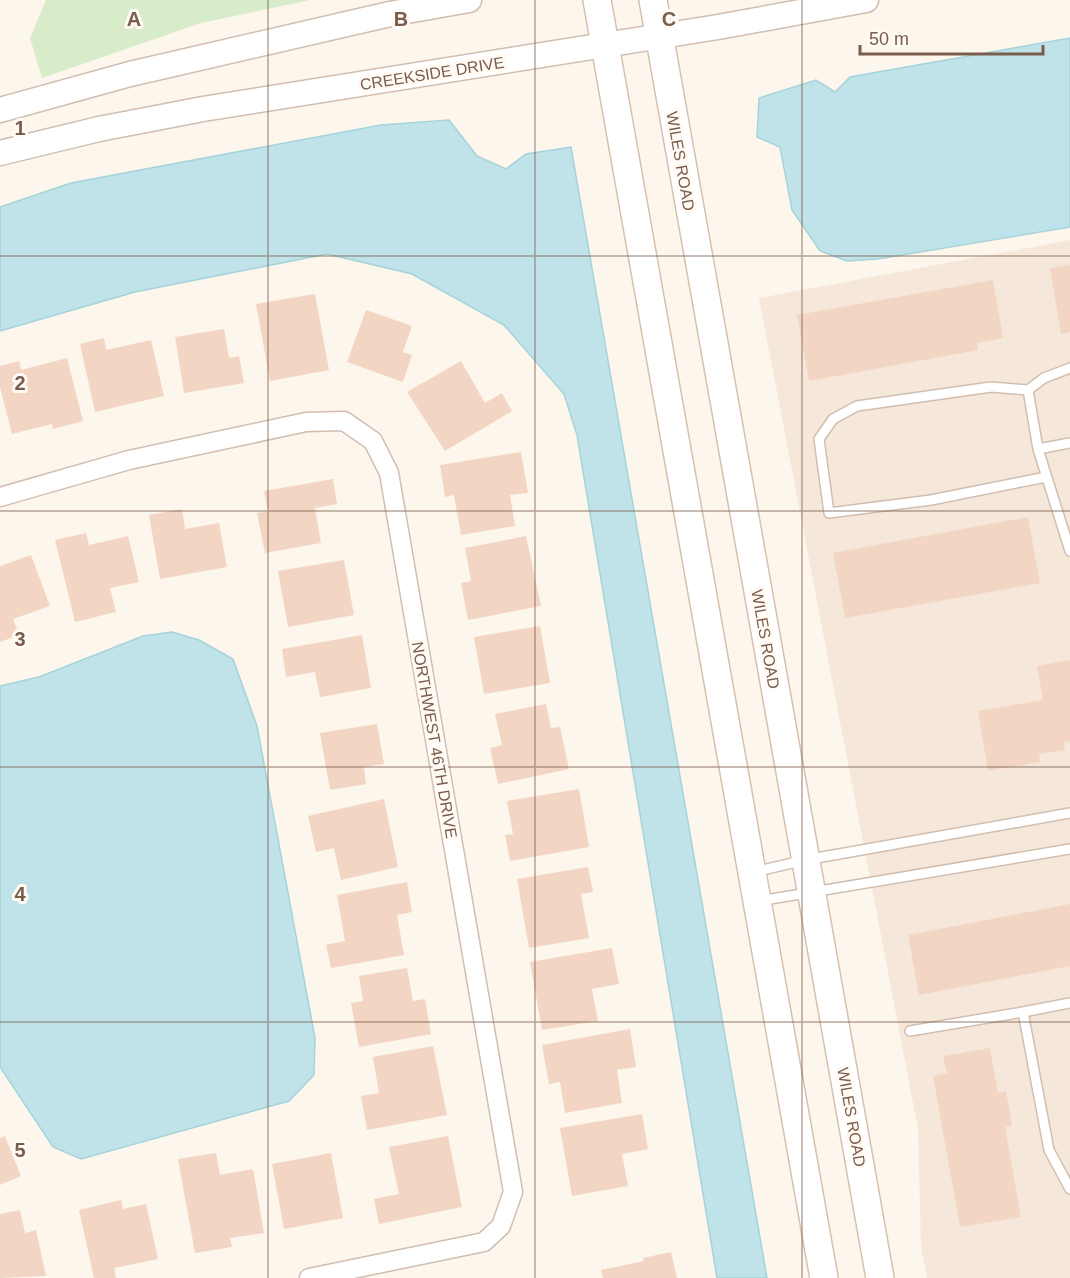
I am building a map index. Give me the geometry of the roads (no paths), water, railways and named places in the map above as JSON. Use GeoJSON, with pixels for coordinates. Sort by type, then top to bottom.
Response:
{"type":"FeatureCollection","features":[{"type":"Feature","properties":{"kind":"main road"},"geometry":{"type":"LineString","coordinates":[[597,0],[824,1278]]}},
{"type":"Feature","properties":{"kind":"main road","name":"WILES ROAD"},"geometry":{"type":"LineString","coordinates":[[653,0],[880,1278]]}},
{"type":"Feature","properties":{"kind":"street"},"geometry":{"type":"LineString","coordinates":[[0,110],[130,74],[214,54],[390,14],[469,0]]}},
{"type":"Feature","properties":{"kind":"street","name":"CREEKSIDE DRIVE"},"geometry":{"type":"LineString","coordinates":[[0,153],[99,129],[203,109],[659,36],[866,0]]}},
{"type":"Feature","properties":{"kind":"street","name":"NORTHWEST 46TH DRIVE"},"geometry":{"type":"LineString","coordinates":[[0,497],[129,460],[306,422],[344,421],[373,441],[389,473],[513,1192],[501,1226],[484,1242],[309,1278]]}},
{"type":"Feature","properties":{"kind":"lane"},"geometry":{"type":"LineString","coordinates":[[1046,477],[930,500],[829,513],[819,439],[833,419],[857,406],[991,387],[1028,390],[1044,378],[1070,368]]}},
{"type":"Feature","properties":{"kind":"lane"},"geometry":{"type":"LineString","coordinates":[[1028,390],[1038,449],[1070,551]]}},
{"type":"Feature","properties":{"kind":"lane"},"geometry":{"type":"LineString","coordinates":[[1038,449],[1070,443]]}},
{"type":"Feature","properties":{"kind":"lane"},"geometry":{"type":"LineString","coordinates":[[751,873],[805,860],[1070,813]]}},
{"type":"Feature","properties":{"kind":"lane"},"geometry":{"type":"LineString","coordinates":[[757,902],[1070,849]]}},
{"type":"Feature","properties":{"kind":"lane"},"geometry":{"type":"LineString","coordinates":[[910,1031],[1070,1003]]}},
{"type":"Feature","properties":{"kind":"lane"},"geometry":{"type":"LineString","coordinates":[[1023,1012],[1049,1150],[1070,1189]]}},
{"type":"Feature","properties":{"kind":"water"},"geometry":{"type":"Polygon","coordinates":[[[1070,38],[1070,227],[878,259],[847,261],[820,251],[792,210],[780,147],[757,137],[759,98],[816,80],[835,92],[850,77],[1070,38]]]}},
{"type":"Feature","properties":{"kind":"water"},"geometry":{"type":"Polygon","coordinates":[[[449,120],[477,156],[506,169],[526,154],[571,147],[767,1278],[717,1278],[577,435],[564,394],[504,325],[412,274],[327,254],[135,292],[0,331],[0,207],[71,183],[381,125],[449,120]]]}},
{"type":"Feature","properties":{"kind":"water"},"geometry":{"type":"Polygon","coordinates":[[[172,632],[199,640],[233,659],[257,726],[315,1038],[314,1075],[289,1101],[81,1159],[53,1147],[0,1067],[0,686],[39,677],[143,636],[172,632]]]}}]}
